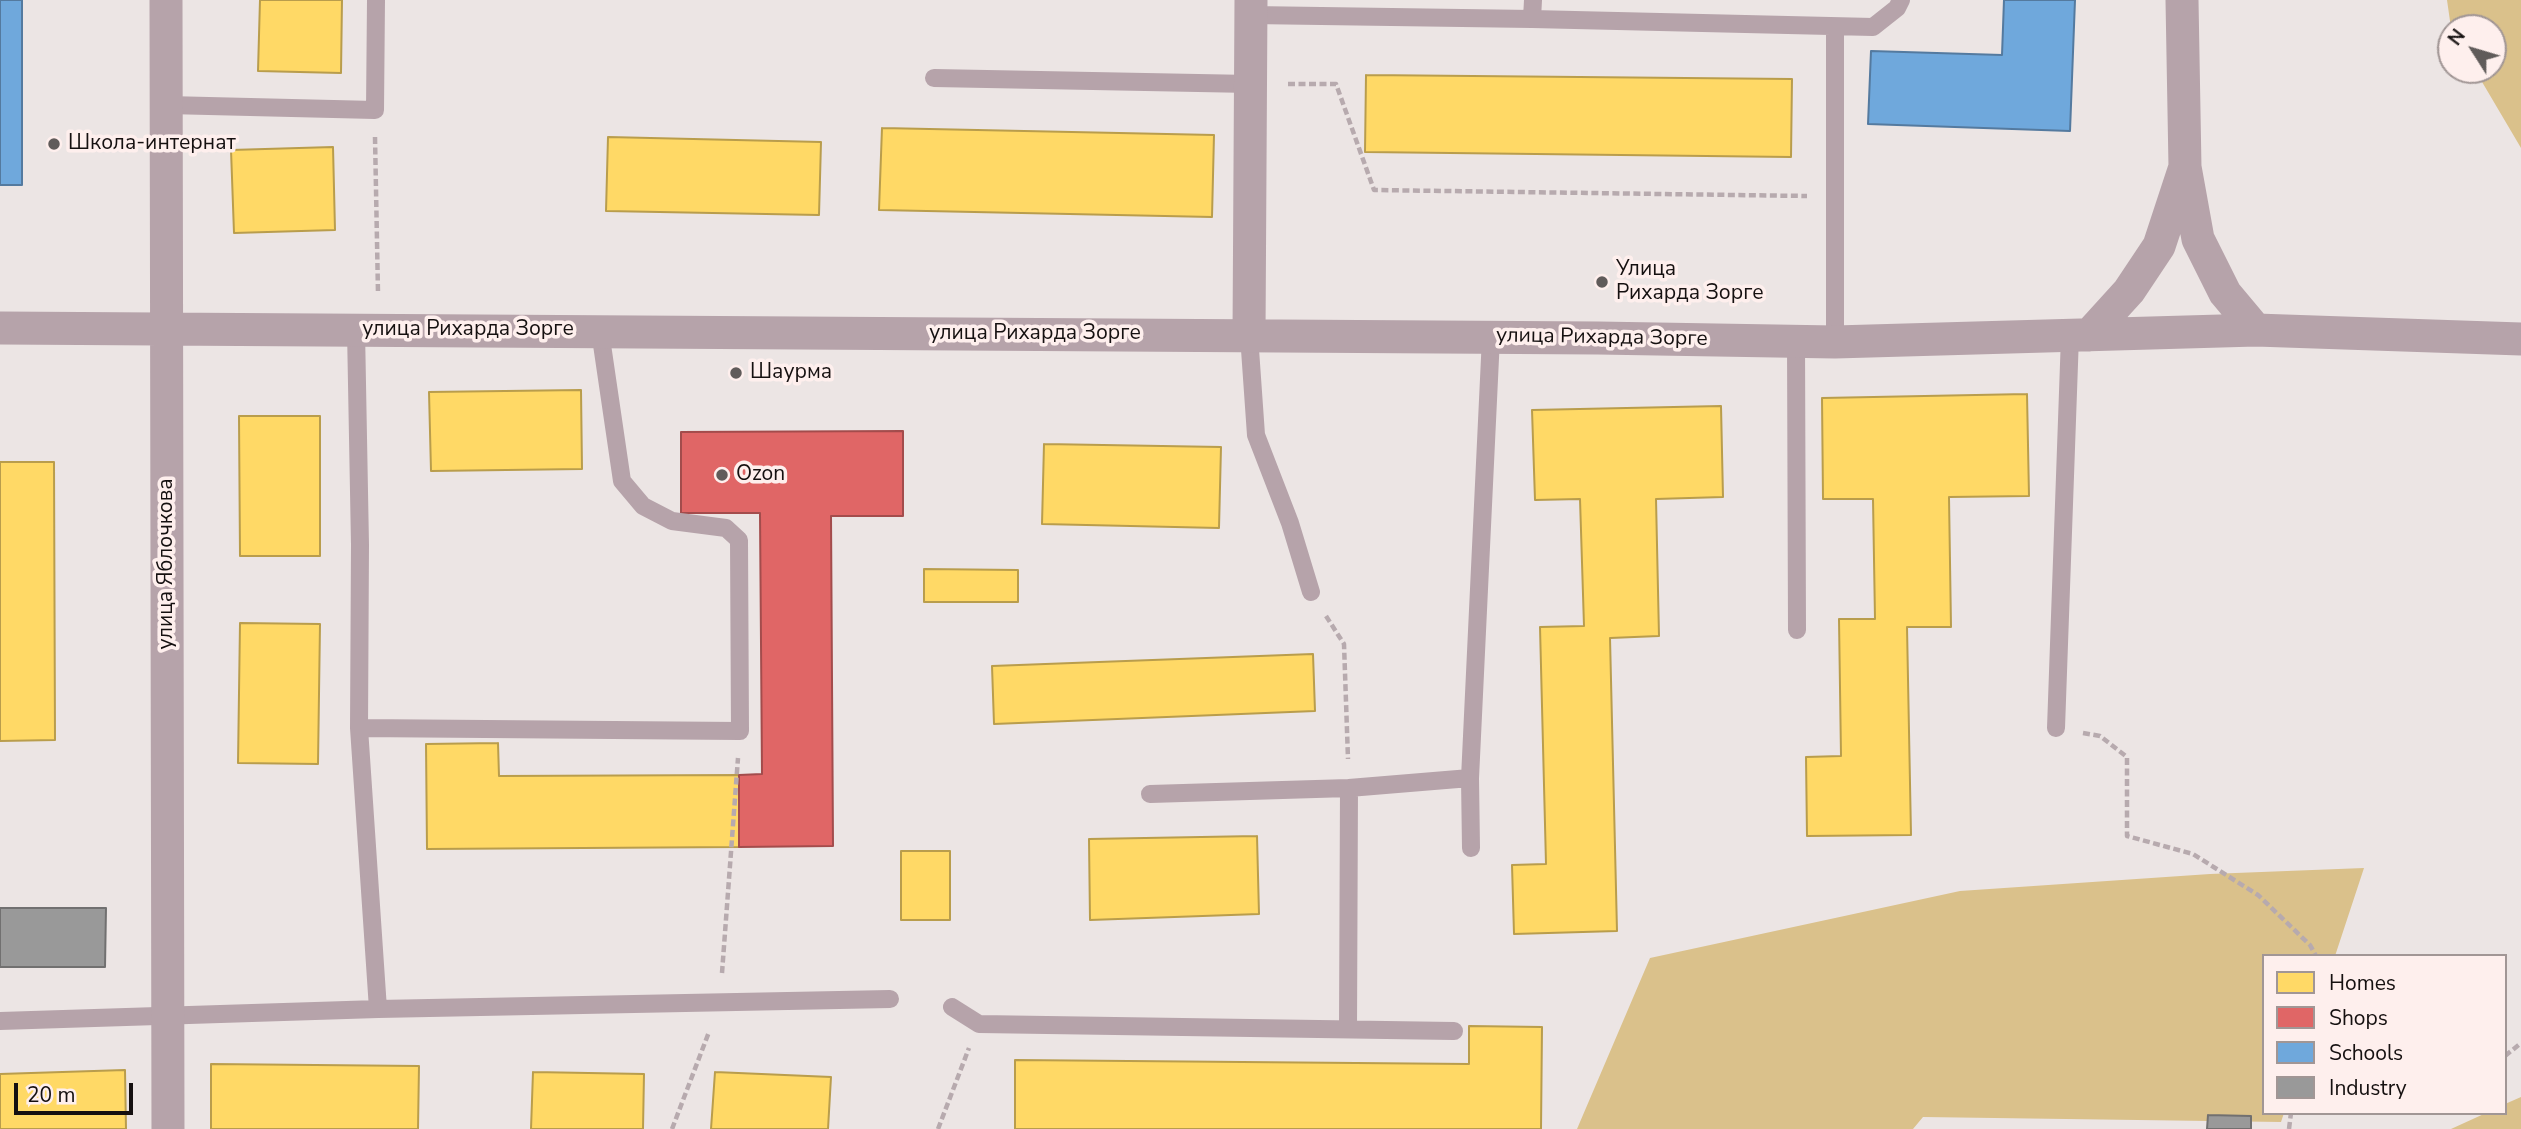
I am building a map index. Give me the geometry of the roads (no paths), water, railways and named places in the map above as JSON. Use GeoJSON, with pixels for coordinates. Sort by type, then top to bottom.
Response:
{"type":"FeatureCollection","features":[{"type":"Feature","properties":{"kind":"street","name":"улица Яблочкова"},"geometry":{"type":"LineString","coordinates":[[166,0],[168,1129]]}},
{"type":"Feature","properties":{"kind":"street"},"geometry":{"type":"LineString","coordinates":[[2182,0],[2185,167],[2198,239],[2225,293],[2256,330]]}},
{"type":"Feature","properties":{"kind":"street"},"geometry":{"type":"LineString","coordinates":[[1249,335],[1251,8]]}},
{"type":"Feature","properties":{"kind":"street"},"geometry":{"type":"LineString","coordinates":[[2080,335],[2129,291],[2159,246],[2185,167]]}},
{"type":"Feature","properties":{"kind":"street","name":"улица Рихарда Зорге"},"geometry":{"type":"LineString","coordinates":[[0,328],[1249,335],[1835,342],[2256,330],[2521,339]]}},
{"type":"Feature","properties":{"kind":"lane"},"geometry":{"type":"LineString","coordinates":[[167,105],[375,110],[376,0]]}},
{"type":"Feature","properties":{"kind":"lane"},"geometry":{"type":"LineString","coordinates":[[1532,19],[1533,0]]}},
{"type":"Feature","properties":{"kind":"lane"},"geometry":{"type":"LineString","coordinates":[[1251,8],[1532,19],[1873,27],[1897,8],[1901,0]]}},
{"type":"Feature","properties":{"kind":"lane"},"geometry":{"type":"LineString","coordinates":[[1835,27],[1835,342]]}},
{"type":"Feature","properties":{"kind":"lane"},"geometry":{"type":"LineString","coordinates":[[934,78],[1251,84]]}},
{"type":"Feature","properties":{"kind":"lane"},"geometry":{"type":"LineString","coordinates":[[356,330],[360,545],[359,729],[378,1009]]}},
{"type":"Feature","properties":{"kind":"lane"},"geometry":{"type":"LineString","coordinates":[[359,729],[740,731],[738,540],[726,528],[672,521],[643,506],[622,481],[600,331]]}},
{"type":"Feature","properties":{"kind":"lane"},"geometry":{"type":"LineString","coordinates":[[1249,335],[1256,435],[1290,523],[1311,592]]}},
{"type":"Feature","properties":{"kind":"lane"},"geometry":{"type":"LineString","coordinates":[[2056,727],[2080,335]]}},
{"type":"Feature","properties":{"kind":"lane"},"geometry":{"type":"LineString","coordinates":[[1471,848],[1470,778],[1491,337]]}},
{"type":"Feature","properties":{"kind":"lane"},"geometry":{"type":"LineString","coordinates":[[1796,341],[1797,630]]}},
{"type":"Feature","properties":{"kind":"lane"},"geometry":{"type":"LineString","coordinates":[[1150,794],[1349,788],[1470,778]]}},
{"type":"Feature","properties":{"kind":"lane"},"geometry":{"type":"LineString","coordinates":[[1348,1029],[1349,788]]}},
{"type":"Feature","properties":{"kind":"lane"},"geometry":{"type":"LineString","coordinates":[[0,1021],[378,1009],[890,999]]}},
{"type":"Feature","properties":{"kind":"lane"},"geometry":{"type":"LineString","coordinates":[[952,1007],[979,1024],[1454,1031]]}},
{"type":"Feature","properties":{"kind":"place","name":"Школа-интернат"},"geometry":{"type":"Point","coordinates":[54,144]}},
{"type":"Feature","properties":{"kind":"place","name":"Улица Рихарда Зорге"},"geometry":{"type":"Point","coordinates":[1602,282]}},
{"type":"Feature","properties":{"kind":"place","name":"Шаурма"},"geometry":{"type":"Point","coordinates":[736,373]}},
{"type":"Feature","properties":{"kind":"place","name":"Ozon"},"geometry":{"type":"Point","coordinates":[722,475]}}]}
